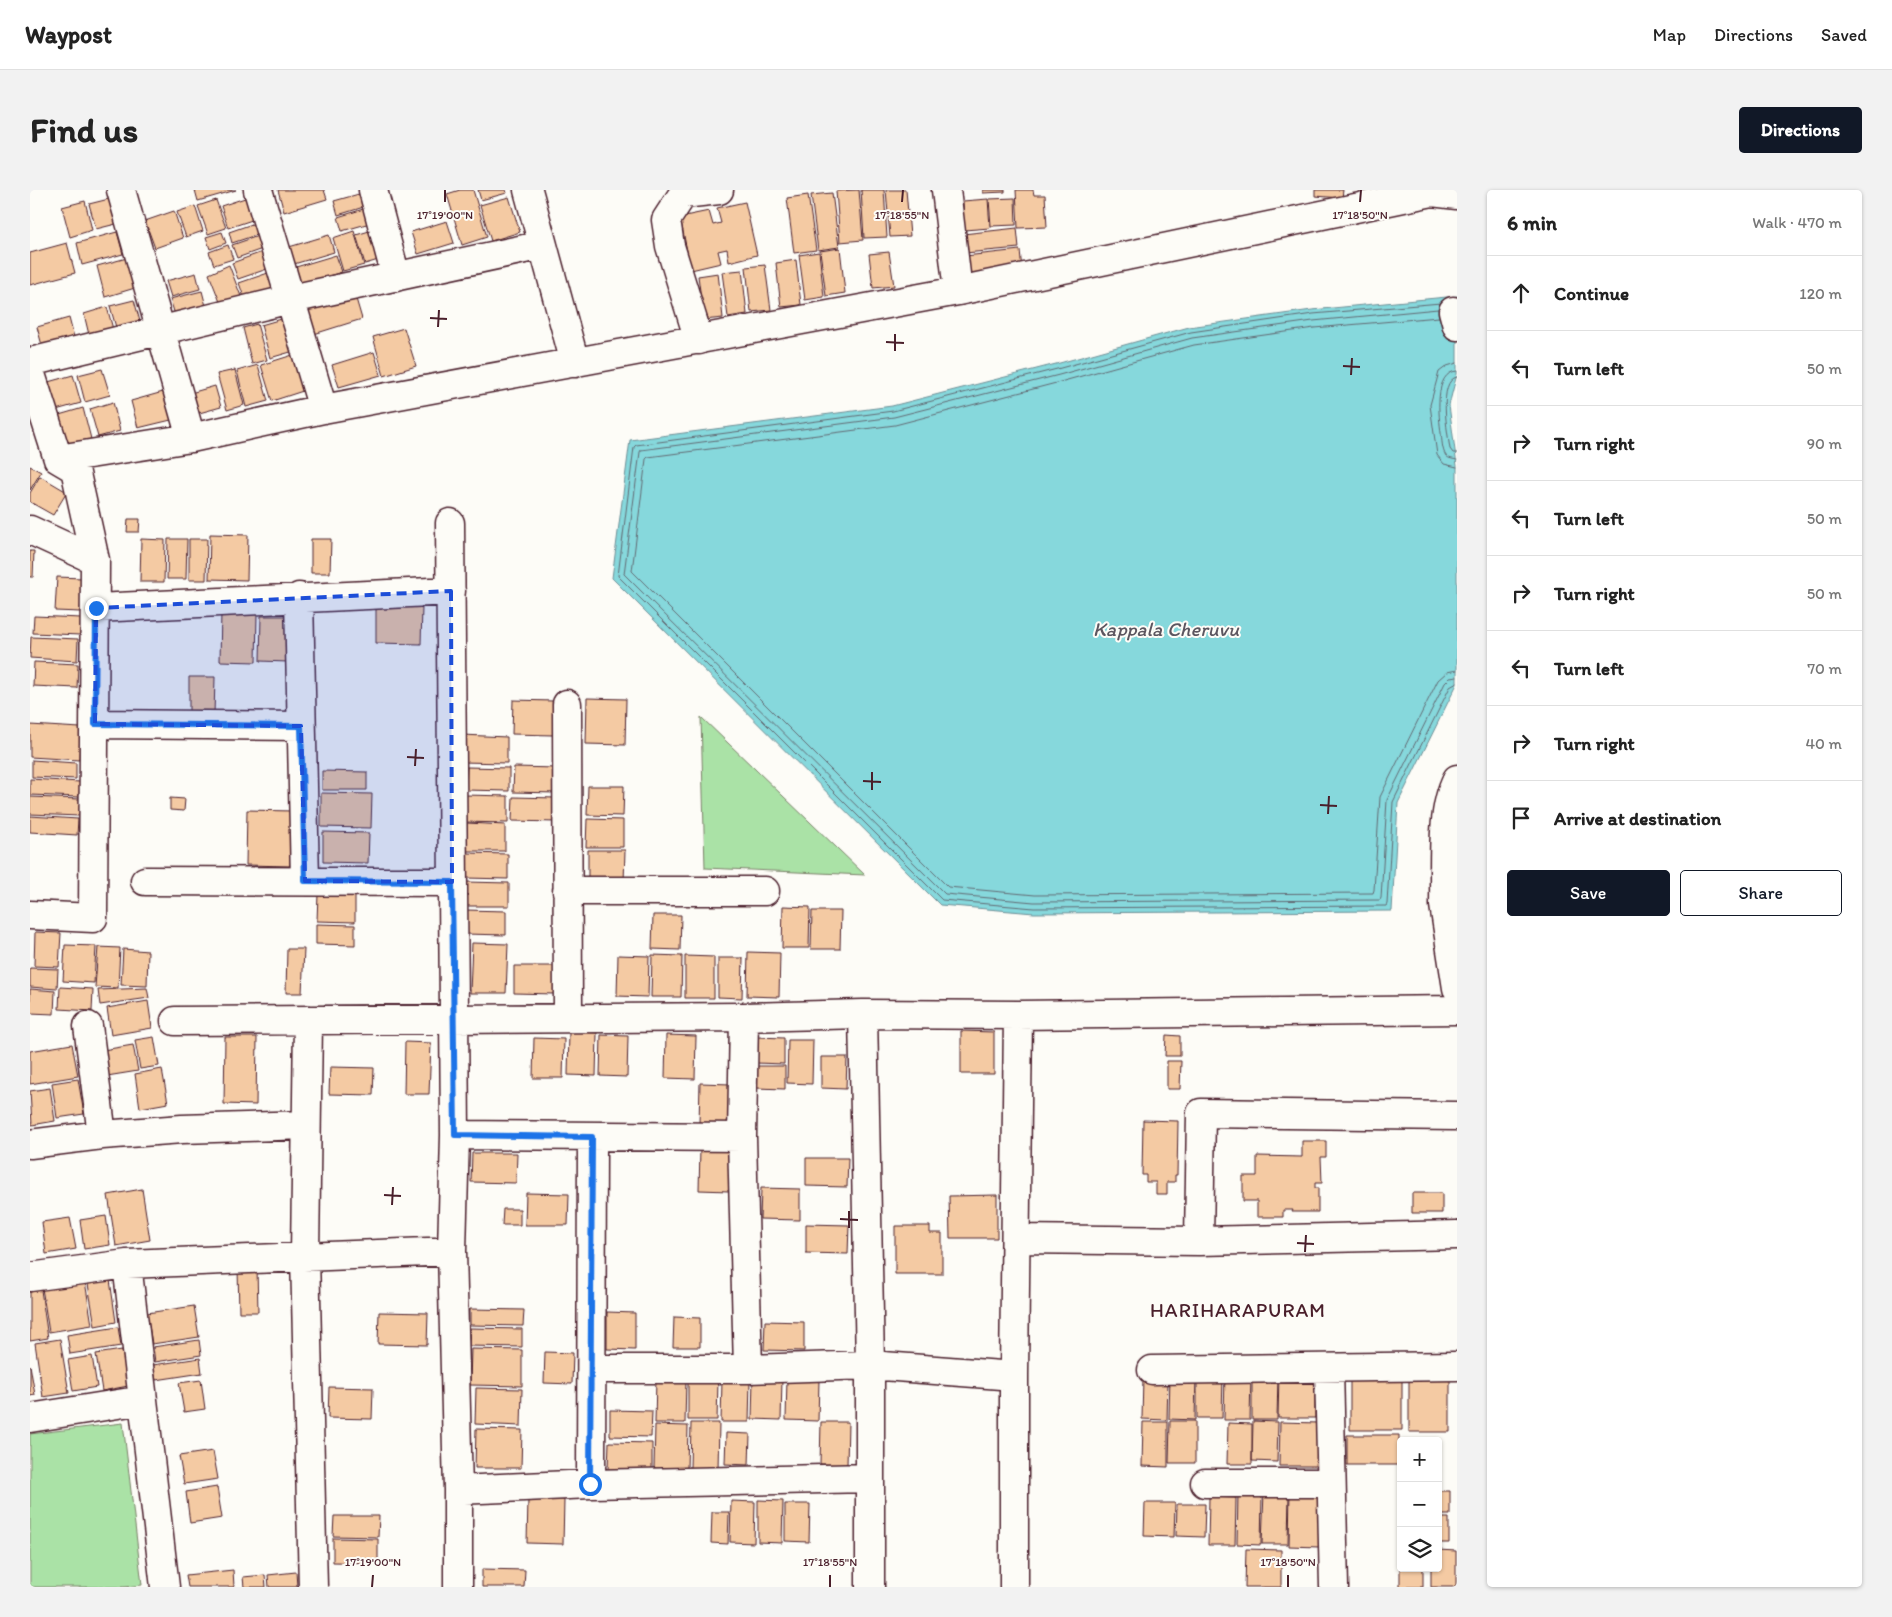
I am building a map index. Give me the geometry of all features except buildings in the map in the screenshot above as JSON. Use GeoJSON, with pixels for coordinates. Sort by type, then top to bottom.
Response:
{"type":"FeatureCollection","features":[{"type":"Feature","properties":{"kind":"street"},"geometry":{"type":"LineString","coordinates":[[121,190],[191,438]]}},
{"type":"Feature","properties":{"kind":"street"},"geometry":{"type":"LineString","coordinates":[[258,190],[322,409]]}},
{"type":"Feature","properties":{"kind":"street"},"geometry":{"type":"LineString","coordinates":[[373,190],[396,277]]}},
{"type":"Feature","properties":{"kind":"street"},"geometry":{"type":"LineString","coordinates":[[528,190],[576,363]]}},
{"type":"Feature","properties":{"kind":"street"},"geometry":{"type":"LineString","coordinates":[[699,340],[670,246],[666,220],[683,194],[719,190]]}},
{"type":"Feature","properties":{"kind":"street"},"geometry":{"type":"LineString","coordinates":[[946,190],[958,291]]}},
{"type":"Feature","properties":{"kind":"street"},"geometry":{"type":"LineString","coordinates":[[58,459],[191,438],[322,409],[958,291],[1440,192]]}},
{"type":"Feature","properties":{"kind":"street"},"geometry":{"type":"LineString","coordinates":[[30,362],[291,299],[543,244]]}},
{"type":"Feature","properties":{"kind":"street"},"geometry":{"type":"LineString","coordinates":[[30,371],[58,459],[75,469],[95,560],[96,608],[94,918],[30,915]]}},
{"type":"Feature","properties":{"kind":"street"},"geometry":{"type":"LineString","coordinates":[[450,523],[455,1135],[452,1251],[458,1490],[458,1587]]}},
{"type":"Feature","properties":{"kind":"street"},"geometry":{"type":"LineString","coordinates":[[30,530],[95,560]]}},
{"type":"Feature","properties":{"kind":"street"},"geometry":{"type":"LineString","coordinates":[[96,608],[299,597],[451,592]]}},
{"type":"Feature","properties":{"kind":"street"},"geometry":{"type":"LineString","coordinates":[[299,597],[305,881]]}},
{"type":"Feature","properties":{"kind":"street"},"geometry":{"type":"LineString","coordinates":[[567,704],[568,1018]]}},
{"type":"Feature","properties":{"kind":"street"},"geometry":{"type":"LineString","coordinates":[[95,724],[301,726]]}},
{"type":"Feature","properties":{"kind":"street"},"geometry":{"type":"LineString","coordinates":[[1457,779],[1451,791],[1446,810],[1457,988]]}},
{"type":"Feature","properties":{"kind":"street"},"geometry":{"type":"LineString","coordinates":[[145,881],[452,882]]}},
{"type":"Feature","properties":{"kind":"street"},"geometry":{"type":"LineString","coordinates":[[567,891],[765,891]]}},
{"type":"Feature","properties":{"kind":"street"},"geometry":{"type":"LineString","coordinates":[[175,1021],[1457,1010]]}},
{"type":"Feature","properties":{"kind":"street"},"geometry":{"type":"LineString","coordinates":[[863,1014],[870,1365],[870,1587]]}},
{"type":"Feature","properties":{"kind":"street"},"geometry":{"type":"LineString","coordinates":[[1014,1587],[1018,1015]]}},
{"type":"Feature","properties":{"kind":"street"},"geometry":{"type":"LineString","coordinates":[[744,1017],[742,1137],[748,1369]]}},
{"type":"Feature","properties":{"kind":"street"},"geometry":{"type":"LineString","coordinates":[[308,1020],[306,1256],[314,1587]]}},
{"type":"Feature","properties":{"kind":"street"},"geometry":{"type":"LineString","coordinates":[[88,1026],[102,1135]]}},
{"type":"Feature","properties":{"kind":"street"},"geometry":{"type":"LineString","coordinates":[[1199,1241],[1201,1113],[1457,1116]]}},
{"type":"Feature","properties":{"kind":"street"},"geometry":{"type":"LineString","coordinates":[[30,1144],[102,1135],[182,1129],[306,1125]]}},
{"type":"Feature","properties":{"kind":"street"},"geometry":{"type":"LineString","coordinates":[[455,1135],[742,1137]]}},
{"type":"Feature","properties":{"kind":"street"},"geometry":{"type":"LineString","coordinates":[[590,1484],[592,1137]]}},
{"type":"Feature","properties":{"kind":"street"},"geometry":{"type":"LineString","coordinates":[[1016,1239],[1199,1241],[1457,1235]]}},
{"type":"Feature","properties":{"kind":"street"},"geometry":{"type":"LineString","coordinates":[[30,1277],[127,1264],[452,1251]]}},
{"type":"Feature","properties":{"kind":"street"},"geometry":{"type":"LineString","coordinates":[[127,1264],[164,1587]]}},
{"type":"Feature","properties":{"kind":"street"},"geometry":{"type":"LineString","coordinates":[[592,1369],[748,1369],[870,1365],[1014,1376]]}},
{"type":"Feature","properties":{"kind":"street"},"geometry":{"type":"LineString","coordinates":[[1152,1370],[1457,1366]]}},
{"type":"Feature","properties":{"kind":"street"},"geometry":{"type":"LineString","coordinates":[[1329,1368],[1334,1587]]}},
{"type":"Feature","properties":{"kind":"street"},"geometry":{"type":"LineString","coordinates":[[30,1418],[143,1400]]}},
{"type":"Feature","properties":{"kind":"street"},"geometry":{"type":"LineString","coordinates":[[458,1490],[590,1484],[869,1478]]}},
{"type":"Feature","properties":{"kind":"street"},"geometry":{"type":"LineString","coordinates":[[1205,1483],[1331,1483]]}},
{"type":"Feature","properties":{"kind":"highlighted area"},"geometry":{"type":"Polygon","coordinates":[[[451,591],[452,882],[305,881],[301,726],[95,724],[96,608],[451,591]]]}},
{"type":"Feature","properties":{"kind":"green space"},"geometry":{"type":"Polygon","coordinates":[[[701,717],[865,875],[705,868],[701,717]]]}},
{"type":"Feature","properties":{"kind":"green space"},"geometry":{"type":"Polygon","coordinates":[[[123,1423],[142,1585],[124,1587],[30,1587],[30,1434],[123,1423]]]}},
{"type":"Feature","properties":{"kind":"water","name":"Kappala Cheruvu"},"geometry":{"type":"Polygon","coordinates":[[[1457,296],[1457,374],[1449,405],[1457,466],[1457,684],[1398,803],[1392,911],[1034,913],[940,905],[612,578],[630,440],[892,406],[1056,364],[1189,327],[1312,310],[1457,296]]]}},
{"type":"Feature","properties":{"kind":"district","name":"HARIHARAPURAM"},"geometry":{"type":"Point","coordinates":[1238,1310]}},
{"type":"Feature","properties":{"kind":"route"},"geometry":{"type":"LineString","coordinates":[[96,608],[95,724],[301,726],[305,881],[452,882],[455,1135],[592,1137],[590,1484]]}}]}
